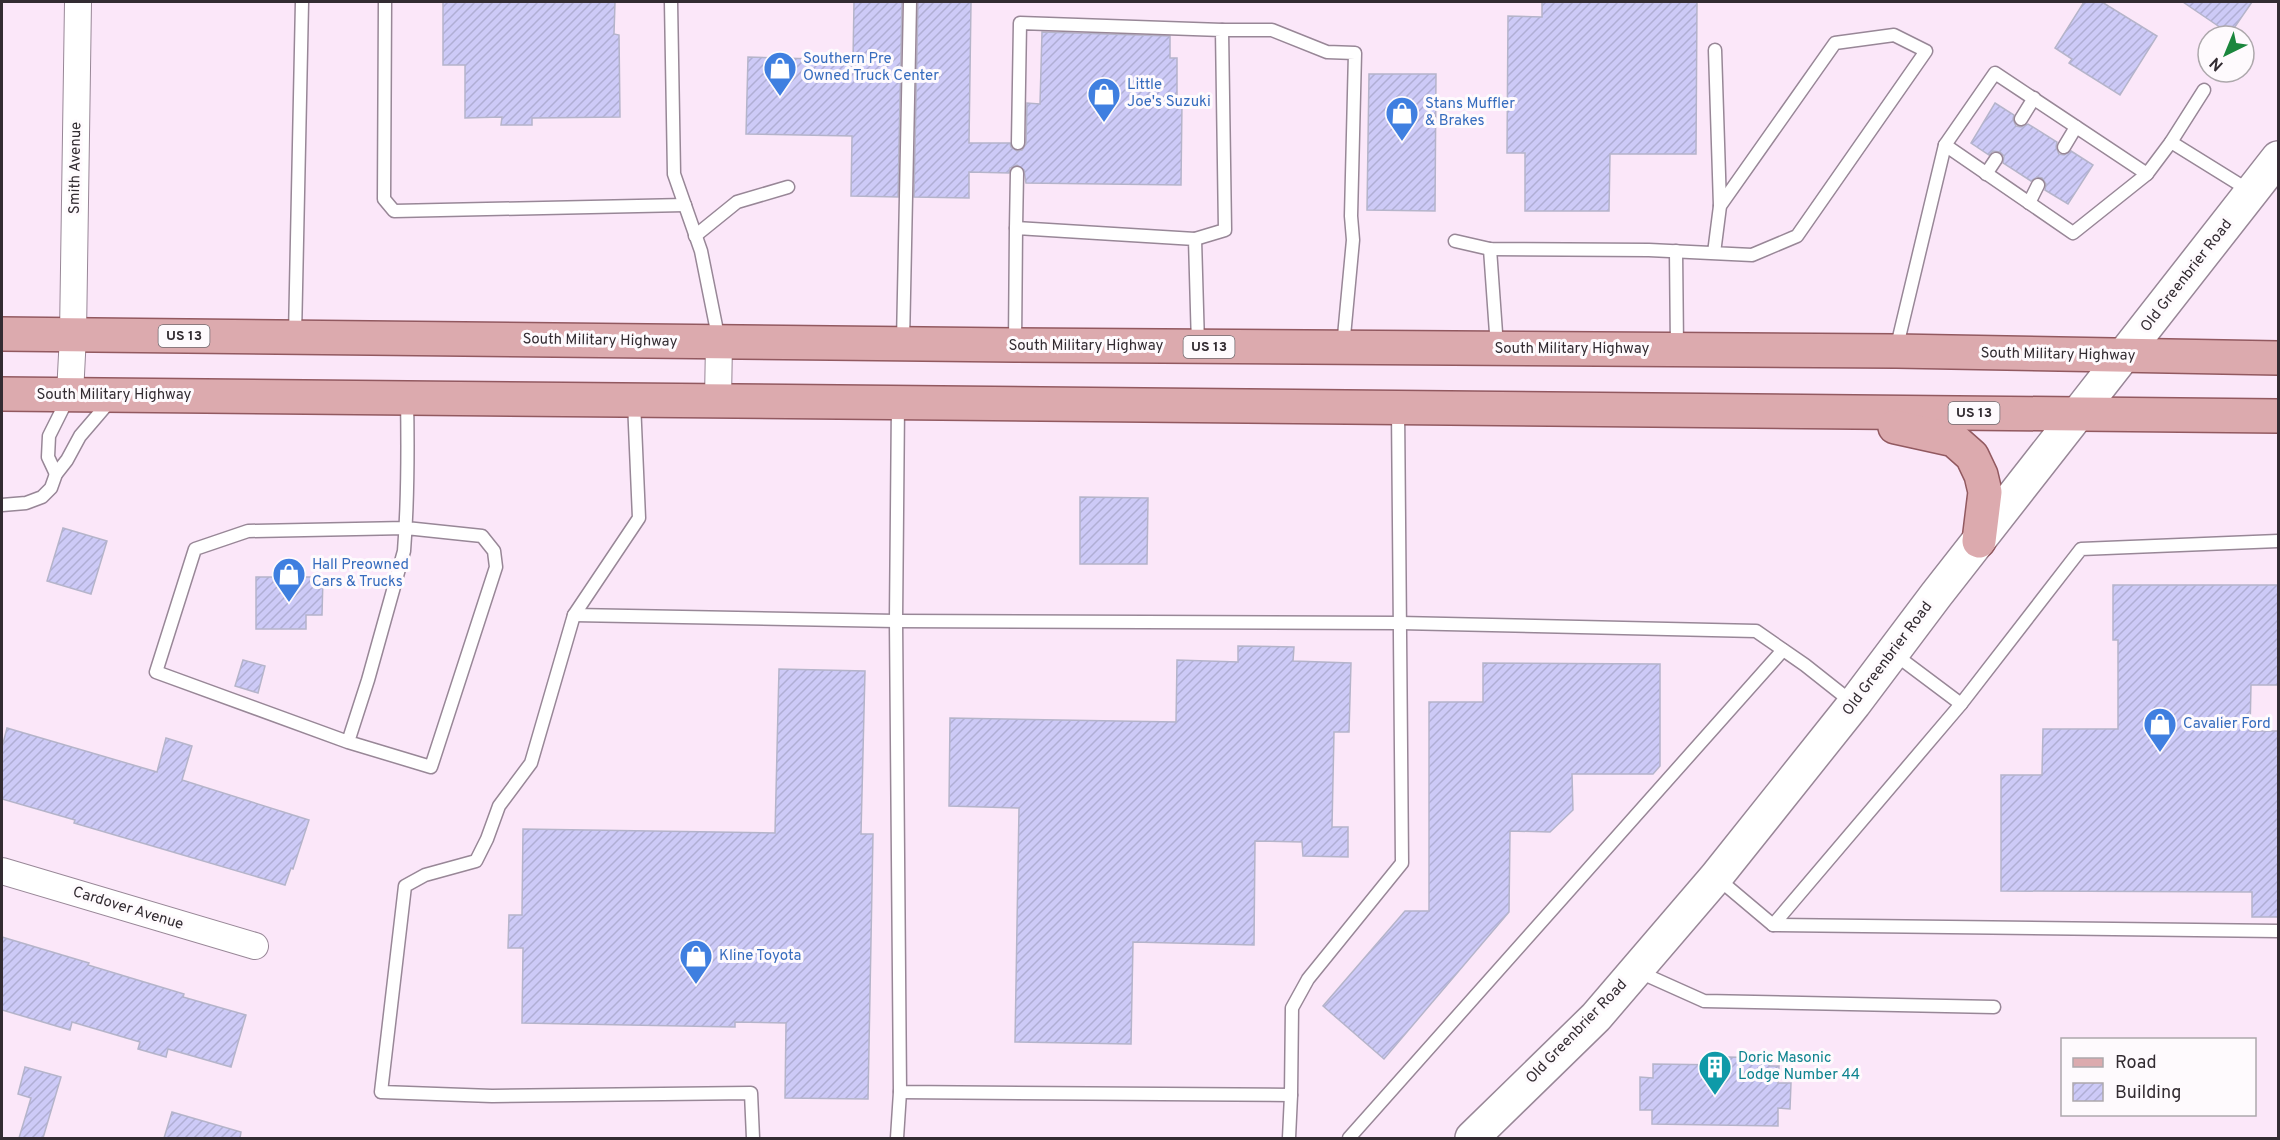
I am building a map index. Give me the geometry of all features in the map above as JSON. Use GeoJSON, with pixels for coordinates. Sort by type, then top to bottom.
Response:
{"type":"FeatureCollection","features":[{"type":"Feature","properties":{"kind":"main road","name":"South Military Highway"},"geometry":{"type":"LineString","coordinates":[[2,334],[1343,348],[1896,351],[2278,358]]}},
{"type":"Feature","properties":{"kind":"main road","name":"South Military Highway"},"geometry":{"type":"LineString","coordinates":[[2,394],[2278,416]]}},
{"type":"Feature","properties":{"kind":"main road"},"geometry":{"type":"LineString","coordinates":[[1871,412],[1896,428],[1954,440],[1972,456],[1982,475],[1985,492],[1979,541]]}},
{"type":"Feature","properties":{"kind":"street","name":"Smith Avenue"},"geometry":{"type":"LineString","coordinates":[[70,394],[78,2]]}},
{"type":"Feature","properties":{"kind":"street","name":"Old Greenbrier Road"},"geometry":{"type":"LineString","coordinates":[[1472,1138],[1596,1017],[1716,877],[1854,704],[2278,158]]}},
{"type":"Feature","properties":{"kind":"street"},"geometry":{"type":"LineString","coordinates":[[718,400],[719,342]]}},
{"type":"Feature","properties":{"kind":"street","name":"Cardover Avenue"},"geometry":{"type":"LineString","coordinates":[[2,871],[255,946]]}},
{"type":"Feature","properties":{"kind":"lane"},"geometry":{"type":"LineString","coordinates":[[295,337],[302,2]]}},
{"type":"Feature","properties":{"kind":"lane"},"geometry":{"type":"LineString","coordinates":[[385,2],[384,199],[394,211],[685,205]]}},
{"type":"Feature","properties":{"kind":"lane"},"geometry":{"type":"LineString","coordinates":[[671,2],[674,174],[701,251],[719,342]]}},
{"type":"Feature","properties":{"kind":"lane"},"geometry":{"type":"LineString","coordinates":[[903,344],[910,2]]}},
{"type":"Feature","properties":{"kind":"lane"},"geometry":{"type":"LineString","coordinates":[[1018,143],[1020,23],[1272,30],[1327,52],[1355,53],[1353,240],[1343,348]]}},
{"type":"Feature","properties":{"kind":"lane"},"geometry":{"type":"LineString","coordinates":[[1016,228],[1196,239],[1225,230],[1222,30]]}},
{"type":"Feature","properties":{"kind":"lane"},"geometry":{"type":"LineString","coordinates":[[1455,242],[1490,249],[1676,251],[1752,255],[1797,236],[1926,51],[1894,35],[1835,43],[1720,206]]}},
{"type":"Feature","properties":{"kind":"lane"},"geometry":{"type":"LineString","coordinates":[[1714,253],[1720,206],[1715,50]]}},
{"type":"Feature","properties":{"kind":"lane"},"geometry":{"type":"LineString","coordinates":[[1896,351],[1945,146],[1995,73],[2148,174]]}},
{"type":"Feature","properties":{"kind":"lane"},"geometry":{"type":"LineString","coordinates":[[1945,146],[2073,233],[2148,174],[2204,90]]}},
{"type":"Feature","properties":{"kind":"lane"},"geometry":{"type":"LineString","coordinates":[[2020,119],[2034,98]]}},
{"type":"Feature","properties":{"kind":"lane"},"geometry":{"type":"LineString","coordinates":[[2064,147],[2076,127]]}},
{"type":"Feature","properties":{"kind":"lane"},"geometry":{"type":"LineString","coordinates":[[2171,142],[2252,192]]}},
{"type":"Feature","properties":{"kind":"lane"},"geometry":{"type":"LineString","coordinates":[[1986,174],[1996,159]]}},
{"type":"Feature","properties":{"kind":"lane"},"geometry":{"type":"LineString","coordinates":[[1015,345],[1017,173]]}},
{"type":"Feature","properties":{"kind":"lane"},"geometry":{"type":"LineString","coordinates":[[2029,203],[2038,185]]}},
{"type":"Feature","properties":{"kind":"lane"},"geometry":{"type":"LineString","coordinates":[[695,236],[737,202],[788,187]]}},
{"type":"Feature","properties":{"kind":"lane"},"geometry":{"type":"LineString","coordinates":[[1196,239],[1198,346]]}},
{"type":"Feature","properties":{"kind":"lane"},"geometry":{"type":"LineString","coordinates":[[1490,249],[1497,348]]}},
{"type":"Feature","properties":{"kind":"lane"},"geometry":{"type":"LineString","coordinates":[[1676,251],[1677,349]]}},
{"type":"Feature","properties":{"kind":"lane"},"geometry":{"type":"LineString","coordinates":[[56,474],[48,457],[49,436],[70,394]]}},
{"type":"Feature","properties":{"kind":"lane"},"geometry":{"type":"LineString","coordinates":[[2,505],[26,503],[42,497],[51,488],[56,474],[67,460],[80,436],[116,395]]}},
{"type":"Feature","properties":{"kind":"lane"},"geometry":{"type":"LineString","coordinates":[[348,742],[369,680],[404,551],[408,477],[407,397]]}},
{"type":"Feature","properties":{"kind":"lane"},"geometry":{"type":"LineString","coordinates":[[633,399],[639,518],[574,615],[531,763],[499,806],[488,839],[476,861],[425,875],[405,886],[381,1092],[492,1096],[751,1093],[753,1138]]}},
{"type":"Feature","properties":{"kind":"lane"},"geometry":{"type":"LineString","coordinates":[[897,1138],[900,1092],[896,621],[898,402]]}},
{"type":"Feature","properties":{"kind":"lane"},"geometry":{"type":"LineString","coordinates":[[1289,1138],[1292,1008],[1308,979],[1402,863],[1398,407]]}},
{"type":"Feature","properties":{"kind":"lane"},"geometry":{"type":"LineString","coordinates":[[406,528],[483,536],[494,550],[496,567],[431,767],[348,742],[156,672],[195,549],[248,531],[406,528]]}},
{"type":"Feature","properties":{"kind":"lane"},"geometry":{"type":"LineString","coordinates":[[1773,925],[1961,704],[2081,549],[2278,541]]}},
{"type":"Feature","properties":{"kind":"lane"},"geometry":{"type":"LineString","coordinates":[[574,615],[896,621],[1400,623],[1755,631],[1854,704]]}},
{"type":"Feature","properties":{"kind":"lane"},"geometry":{"type":"LineString","coordinates":[[1349,1138],[1783,650]]}},
{"type":"Feature","properties":{"kind":"lane"},"geometry":{"type":"LineString","coordinates":[[1893,653],[1961,704]]}},
{"type":"Feature","properties":{"kind":"lane"},"geometry":{"type":"LineString","coordinates":[[1716,877],[1773,925],[2278,931]]}},
{"type":"Feature","properties":{"kind":"lane"},"geometry":{"type":"LineString","coordinates":[[1636,971],[1704,1001],[1994,1007]]}},
{"type":"Feature","properties":{"kind":"lane"},"geometry":{"type":"LineString","coordinates":[[900,1092],[1291,1095]]}},
{"type":"Feature","properties":{"kind":"building"},"geometry":{"type":"Polygon","coordinates":[[[443,2],[615,2],[614,34],[619,35],[620,117],[532,118],[532,125],[501,125],[502,117],[465,118],[465,65],[443,65],[443,2]]]}},
{"type":"Feature","properties":{"kind":"building"},"geometry":{"type":"Polygon","coordinates":[[[854,2],[902,2],[898,197],[851,196],[852,136],[746,134],[748,57],[853,60],[854,2]]]}},
{"type":"Feature","properties":{"kind":"building","name":"Little Joe's Suzuki"},"geometry":{"type":"Polygon","coordinates":[[[918,2],[971,2],[969,143],[1010,143],[1011,147],[1017,151],[1022,150],[1026,144],[1027,103],[1040,104],[1042,32],[1170,36],[1170,58],[1177,58],[1177,103],[1182,103],[1181,185],[1026,183],[1024,170],[1017,165],[1010,168],[1009,173],[969,172],[969,198],[914,197],[918,2]]]}},
{"type":"Feature","properties":{"kind":"building"},"geometry":{"type":"Polygon","coordinates":[[[1542,2],[1697,2],[1696,154],[1610,154],[1609,211],[1525,211],[1525,153],[1507,153],[1508,16],[1542,17],[1542,2]]]}},
{"type":"Feature","properties":{"kind":"building"},"geometry":{"type":"Polygon","coordinates":[[[2084,2],[2102,2],[2157,36],[2120,95],[2069,63],[2072,59],[2055,48],[2084,2]]]}},
{"type":"Feature","properties":{"kind":"building"},"geometry":{"type":"Polygon","coordinates":[[[2183,2],[2252,2],[2237,24],[2215,24],[2183,2]]]}},
{"type":"Feature","properties":{"kind":"building","name":"Stans Muffler & Brakes"},"geometry":{"type":"Polygon","coordinates":[[[1369,74],[1436,74],[1435,211],[1367,210],[1369,74]]]}},
{"type":"Feature","properties":{"kind":"building"},"geometry":{"type":"Polygon","coordinates":[[[1995,103],[2014,115],[2016,126],[2021,127],[2028,124],[2057,142],[2056,147],[2059,154],[2064,155],[2071,151],[2093,165],[2068,204],[2045,190],[2046,184],[2042,178],[2037,177],[2031,181],[2003,163],[2004,156],[2000,152],[1993,151],[1989,155],[1971,143],[1995,103]]]}},
{"type":"Feature","properties":{"kind":"building"},"geometry":{"type":"Polygon","coordinates":[[[1080,497],[1148,498],[1147,564],[1080,564],[1080,497]]]}},
{"type":"Feature","properties":{"kind":"building"},"geometry":{"type":"Polygon","coordinates":[[[63,528],[107,541],[91,594],[47,581],[63,528]]]}},
{"type":"Feature","properties":{"kind":"building","name":"Hall Preowned Cars & Trucks"},"geometry":{"type":"Polygon","coordinates":[[[256,577],[323,577],[322,615],[306,615],[306,629],[256,629],[256,577]]]}},
{"type":"Feature","properties":{"kind":"building","name":"Cavalier Ford"},"geometry":{"type":"Polygon","coordinates":[[[2113,585],[2278,585],[2278,685],[2251,685],[2250,731],[2278,731],[2278,917],[2252,917],[2252,892],[2001,891],[2001,775],[2042,775],[2043,729],[2118,729],[2118,640],[2113,640],[2113,585]]]}},
{"type":"Feature","properties":{"kind":"building"},"geometry":{"type":"Polygon","coordinates":[[[1238,646],[1294,647],[1293,661],[1351,663],[1349,732],[1334,732],[1332,827],[1348,827],[1348,857],[1303,856],[1302,842],[1255,841],[1254,945],[1133,942],[1131,1044],[1015,1042],[1019,808],[949,806],[950,718],[1176,722],[1177,660],[1238,662],[1238,646]]]}},
{"type":"Feature","properties":{"kind":"building"},"geometry":{"type":"Polygon","coordinates":[[[243,660],[265,666],[258,693],[235,686],[243,660]]]}},
{"type":"Feature","properties":{"kind":"building"},"geometry":{"type":"Polygon","coordinates":[[[1483,663],[1660,664],[1660,766],[1653,774],[1572,774],[1573,810],[1550,832],[1510,831],[1509,912],[1384,1059],[1323,1006],[1405,911],[1429,911],[1429,702],[1483,702],[1483,663]]]}},
{"type":"Feature","properties":{"kind":"building","name":"Kline Toyota"},"geometry":{"type":"Polygon","coordinates":[[[779,669],[865,671],[861,834],[873,834],[868,1099],[785,1098],[786,1023],[735,1022],[735,1027],[522,1023],[523,948],[508,948],[509,915],[522,915],[523,829],[775,833],[779,669]]]}},
{"type":"Feature","properties":{"kind":"building"},"geometry":{"type":"Polygon","coordinates":[[[7,728],[157,772],[166,738],[192,746],[182,780],[309,820],[293,869],[291,868],[285,885],[74,823],[75,820],[2,799],[2,747],[7,728]]]}},
{"type":"Feature","properties":{"kind":"building"},"geometry":{"type":"Polygon","coordinates":[[[2,937],[184,994],[183,997],[246,1015],[231,1067],[168,1049],[166,1057],[138,1049],[140,1042],[72,1022],[70,1030],[2,1010],[2,937]]]}},
{"type":"Feature","properties":{"kind":"building","name":"Doric Masonic Lodge Number 44"},"geometry":{"type":"Polygon","coordinates":[[[1727,1057],[1770,1058],[1769,1066],[1779,1066],[1778,1083],[1791,1083],[1790,1109],[1778,1108],[1778,1126],[1652,1124],[1652,1110],[1640,1110],[1640,1077],[1653,1078],[1653,1064],[1727,1065],[1727,1057]]]}},
{"type":"Feature","properties":{"kind":"building"},"geometry":{"type":"Polygon","coordinates":[[[25,1067],[61,1077],[43,1138],[19,1138],[31,1098],[18,1094],[25,1067]]]}},
{"type":"Feature","properties":{"kind":"building"},"geometry":{"type":"Polygon","coordinates":[[[172,1112],[241,1132],[240,1138],[164,1138],[172,1112]]]}},
{"type":"Feature","properties":{"kind":"place","name":"Southern Pre Owned Truck Center"},"geometry":{"type":"Point","coordinates":[780,97]}},
{"type":"Feature","properties":{"kind":"place","name":"Little Joe's Suzuki"},"geometry":{"type":"Point","coordinates":[1104,123]}},
{"type":"Feature","properties":{"kind":"place","name":"Stans Muffler & Brakes"},"geometry":{"type":"Point","coordinates":[1402,142]}},
{"type":"Feature","properties":{"kind":"place","name":"Hall Preowned Cars & Trucks"},"geometry":{"type":"Point","coordinates":[289,603]}},
{"type":"Feature","properties":{"kind":"place","name":"Cavalier Ford"},"geometry":{"type":"Point","coordinates":[2160,753]}},
{"type":"Feature","properties":{"kind":"place","name":"Kline Toyota"},"geometry":{"type":"Point","coordinates":[696,985]}},
{"type":"Feature","properties":{"kind":"place","name":"Doric Masonic Lodge Number 44"},"geometry":{"type":"Point","coordinates":[1715,1096]}}]}
